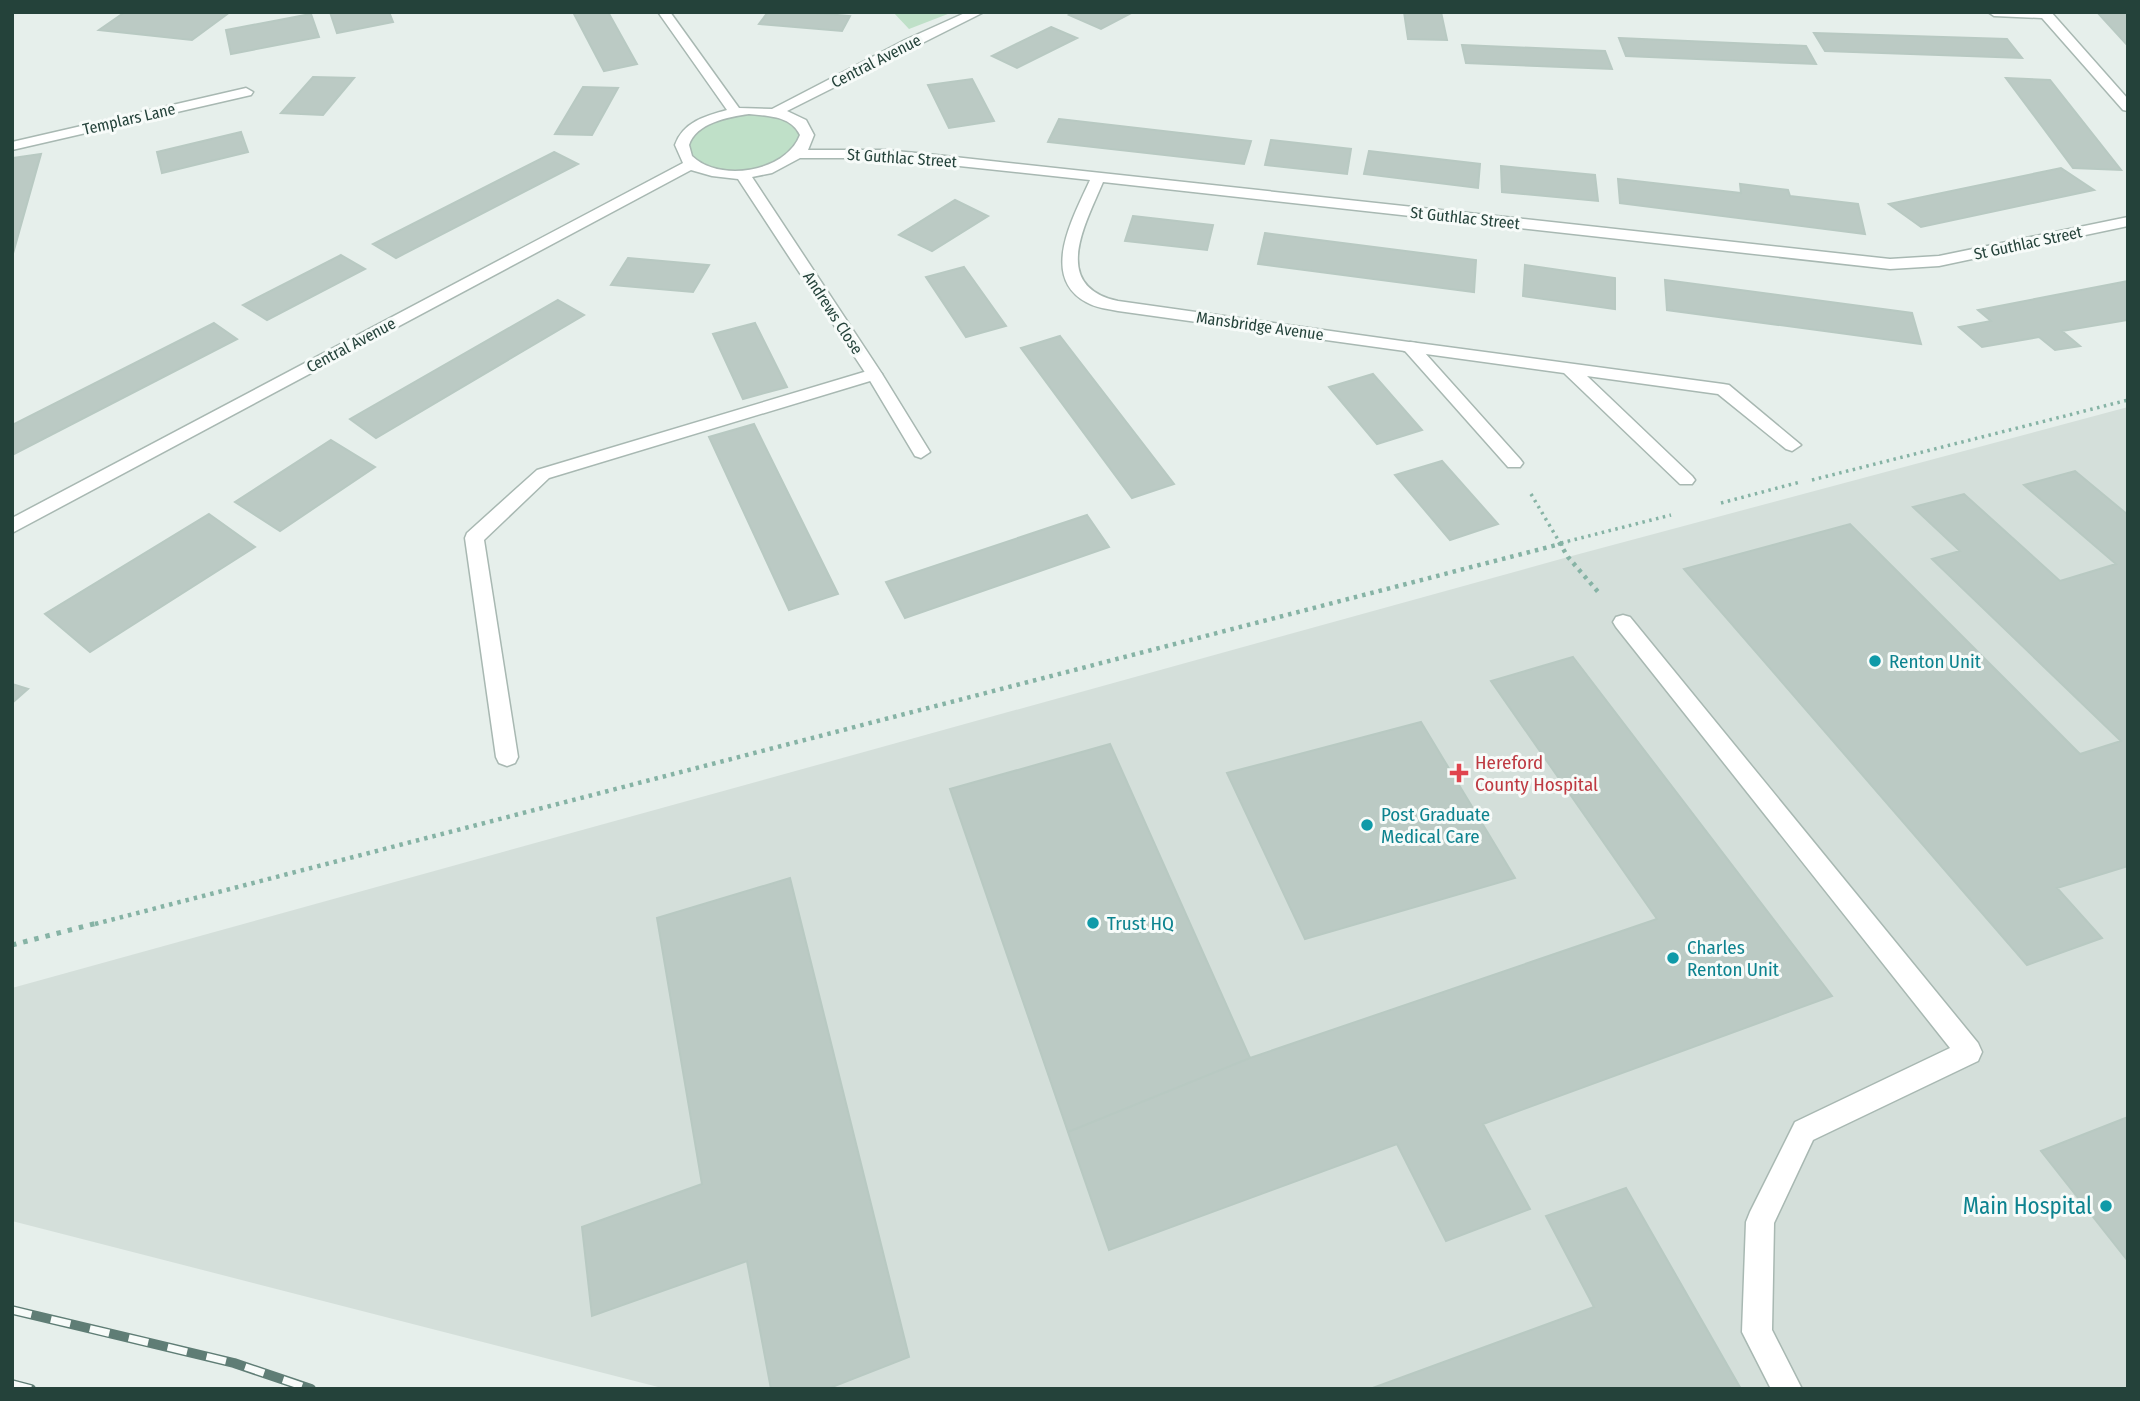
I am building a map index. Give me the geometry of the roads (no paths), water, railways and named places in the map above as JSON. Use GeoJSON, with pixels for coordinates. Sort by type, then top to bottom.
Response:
{"type":"FeatureCollection","features":[{"type":"Feature","properties":{"kind":"street"},"geometry":{"type":"LineString","coordinates":[[664,12],[735,112]]}},
{"type":"Feature","properties":{"kind":"street","name":"Central Avenue"},"geometry":{"type":"LineString","coordinates":[[776,112],[909,43],[978,12]]}},
{"type":"Feature","properties":{"kind":"street"},"geometry":{"type":"LineString","coordinates":[[1994,12],[2045,13],[2128,107]]}},
{"type":"Feature","properties":{"kind":"street","name":"Templars Lane"},"geometry":{"type":"LineString","coordinates":[[12,146],[246,92]]}},
{"type":"Feature","properties":{"kind":"street"},"geometry":{"type":"LineString","coordinates":[[735,112],[776,112],[791,117],[802,124],[808,134],[807,144],[800,155],[776,168],[743,175],[722,174],[691,163],[683,154],[682,144],[688,133],[716,116],[735,112]]}},
{"type":"Feature","properties":{"kind":"street","name":"St Guthlac Street"},"geometry":{"type":"LineString","coordinates":[[800,155],[884,154],[1890,264],[1940,261],[2128,221]]}},
{"type":"Feature","properties":{"kind":"street","name":"Central Avenue"},"geometry":{"type":"LineString","coordinates":[[12,526],[691,163]]}},
{"type":"Feature","properties":{"kind":"street","name":"Andrews Close"},"geometry":{"type":"LineString","coordinates":[[743,175],[874,374],[921,452]]}},
{"type":"Feature","properties":{"kind":"street","name":"Mansbridge Avenue"},"geometry":{"type":"LineString","coordinates":[[1098,177],[1069,253],[1069,271],[1075,287],[1091,299],[1118,306],[1723,389],[1792,445]]}},
{"type":"Feature","properties":{"kind":"street"},"geometry":{"type":"LineString","coordinates":[[1410,347],[1514,463]]}},
{"type":"Feature","properties":{"kind":"street"},"geometry":{"type":"LineString","coordinates":[[1568,367],[1686,480]]}},
{"type":"Feature","properties":{"kind":"street"},"geometry":{"type":"LineString","coordinates":[[507,757],[474,538],[543,474],[874,374]]}},
{"type":"Feature","properties":{"kind":"street"},"geometry":{"type":"LineString","coordinates":[[1623,622],[1969,1052],[1804,1131],[1760,1222],[1757,1332],[1787,1389]]}},
{"type":"Feature","properties":{"kind":"railway"},"geometry":{"type":"LineString","coordinates":[[12,1310],[234,1363],[311,1389]]}},
{"type":"Feature","properties":{"kind":"railway"},"geometry":{"type":"LineString","coordinates":[[12,1384],[31,1389]]}},
{"type":"Feature","properties":{"kind":"place","name":"Renton Unit"},"geometry":{"type":"Point","coordinates":[1875,661]}},
{"type":"Feature","properties":{"kind":"place","name":"Hereford County Hospital"},"geometry":{"type":"Point","coordinates":[1459,773]}},
{"type":"Feature","properties":{"kind":"place","name":"Post Graduate Medical Care"},"geometry":{"type":"Point","coordinates":[1367,825]}},
{"type":"Feature","properties":{"kind":"place","name":"Trust HQ"},"geometry":{"type":"Point","coordinates":[1093,923]}},
{"type":"Feature","properties":{"kind":"place","name":"Charles Renton Unit"},"geometry":{"type":"Point","coordinates":[1673,958]}},
{"type":"Feature","properties":{"kind":"place","name":"Main Hospital"},"geometry":{"type":"Point","coordinates":[2106,1206]}}]}
